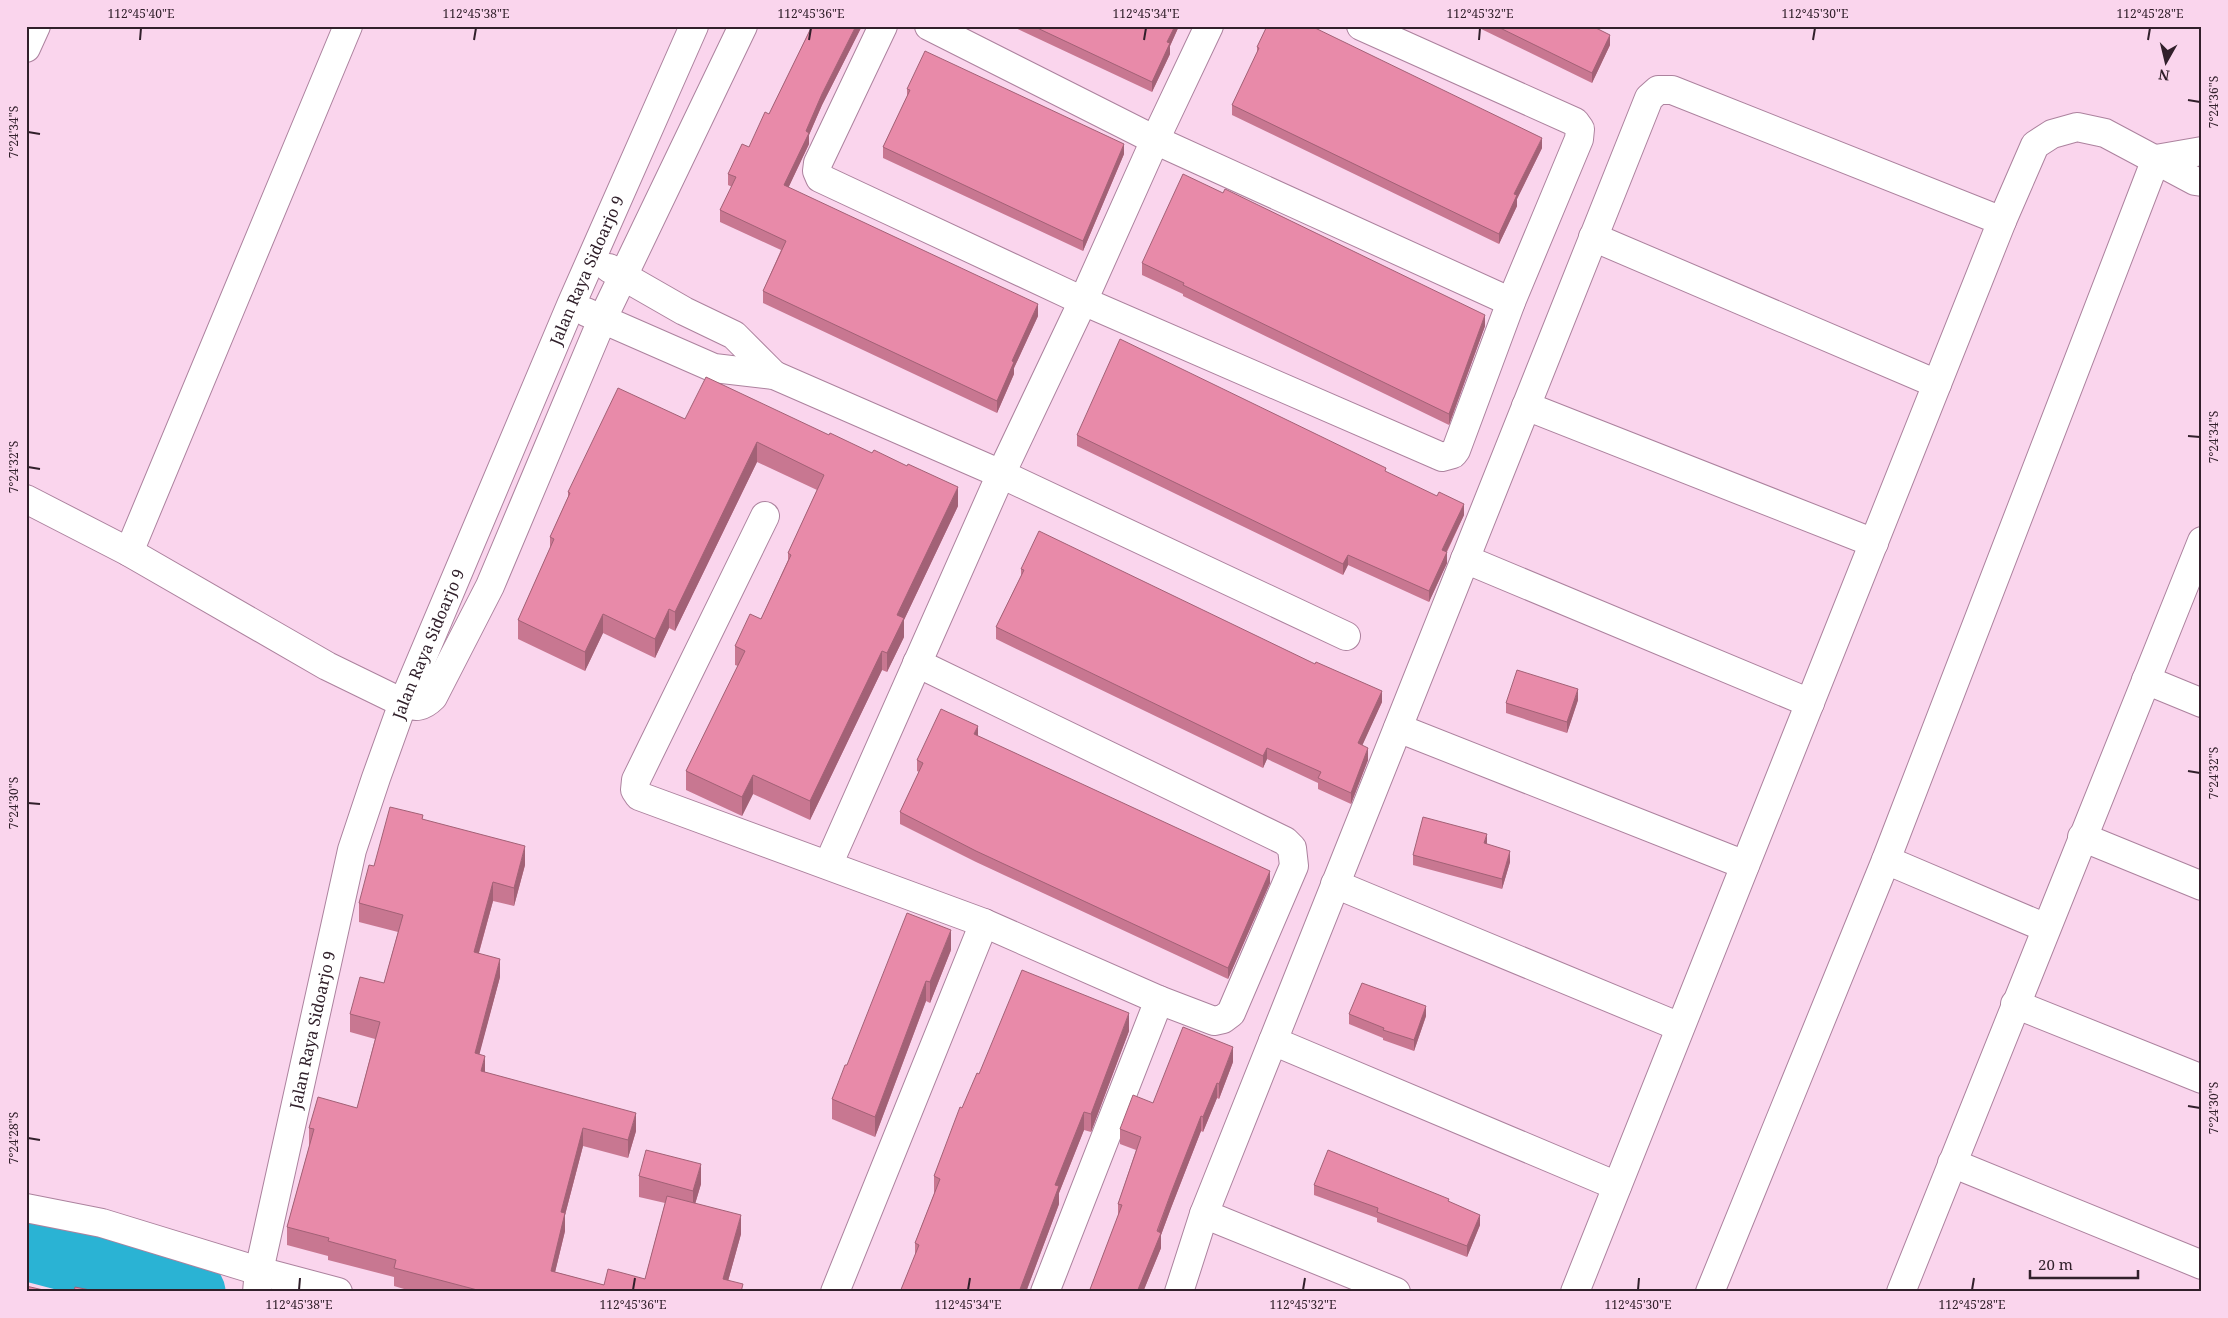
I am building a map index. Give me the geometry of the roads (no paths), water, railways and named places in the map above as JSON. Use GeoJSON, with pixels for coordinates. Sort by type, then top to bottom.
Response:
{"type":"FeatureCollection","features":[{"type":"Feature","properties":{"kind":"street"},"geometry":{"type":"LineString","coordinates":[[26,48],[36,26]]}},
{"type":"Feature","properties":{"kind":"street"},"geometry":{"type":"LineString","coordinates":[[136,536],[348,26]]}},
{"type":"Feature","properties":{"kind":"street","name":"Jalan Raya Sidoarjo 9"},"geometry":{"type":"LineString","coordinates":[[258,1284],[352,850],[403,703],[571,304],[593,258],[694,26]]}},
{"type":"Feature","properties":{"kind":"street"},"geometry":{"type":"LineString","coordinates":[[26,499],[136,536],[327,666],[403,703],[414,707],[425,705],[433,698],[490,586],[602,320],[743,26]]}},
{"type":"Feature","properties":{"kind":"street"},"geometry":{"type":"LineString","coordinates":[[883,26],[818,163],[817,171],[820,178],[1083,301],[1442,457],[1453,454],[1456,450],[1511,302],[1580,130],[1575,122],[1361,26]]}},
{"type":"Feature","properties":{"kind":"street"},"geometry":{"type":"LineString","coordinates":[[929,26],[1155,140],[1511,302]]}},
{"type":"Feature","properties":{"kind":"street"},"geometry":{"type":"LineString","coordinates":[[828,865],[1001,474],[1083,301],[1155,140],[1209,26]]}},
{"type":"Feature","properties":{"kind":"street"},"geometry":{"type":"LineString","coordinates":[[1179,1292],[1204,1214],[1649,98],[1658,90],[1672,90],[2002,221]]}},
{"type":"Feature","properties":{"kind":"street"},"geometry":{"type":"LineString","coordinates":[[1575,1292],[2002,221],[2035,145],[2052,134],[2077,128],[2105,133],[2195,181],[2202,182]]}},
{"type":"Feature","properties":{"kind":"street"},"geometry":{"type":"LineString","coordinates":[[2156,159],[2202,151]]}},
{"type":"Feature","properties":{"kind":"street"},"geometry":{"type":"LineString","coordinates":[[1710,1292],[1886,860],[2156,159]]}},
{"type":"Feature","properties":{"kind":"street"},"geometry":{"type":"LineString","coordinates":[[1593,237],[1937,384]]}},
{"type":"Feature","properties":{"kind":"street"},"geometry":{"type":"LineString","coordinates":[[593,258],[684,311],[734,335],[774,375]]}},
{"type":"Feature","properties":{"kind":"street"},"geometry":{"type":"LineString","coordinates":[[571,304],[602,320],[714,368],[774,375],[1001,474],[1346,636]]}},
{"type":"Feature","properties":{"kind":"street"},"geometry":{"type":"LineString","coordinates":[[1526,406],[1874,543]]}},
{"type":"Feature","properties":{"kind":"street"},"geometry":{"type":"LineString","coordinates":[[765,516],[636,780],[635,790],[639,796],[984,923],[1159,1000],[1214,1021],[1224,1019],[1231,1013],[1294,866],[1292,848],[1285,841],[917,663]]}},
{"type":"Feature","properties":{"kind":"street"},"geometry":{"type":"LineString","coordinates":[[1901,1292],[2202,541]]}},
{"type":"Feature","properties":{"kind":"street"},"geometry":{"type":"LineString","coordinates":[[1465,559],[1810,703]]}},
{"type":"Feature","properties":{"kind":"street"},"geometry":{"type":"LineString","coordinates":[[2146,680],[2202,703]]}},
{"type":"Feature","properties":{"kind":"street"},"geometry":{"type":"LineString","coordinates":[[1398,728],[1745,866]]}},
{"type":"Feature","properties":{"kind":"street"},"geometry":{"type":"LineString","coordinates":[[2082,837],[2202,886]]}},
{"type":"Feature","properties":{"kind":"street"},"geometry":{"type":"LineString","coordinates":[[1886,860],[2046,928]]}},
{"type":"Feature","properties":{"kind":"street"},"geometry":{"type":"LineString","coordinates":[[1335,884],[1680,1027]]}},
{"type":"Feature","properties":{"kind":"street"},"geometry":{"type":"LineString","coordinates":[[835,1292],[984,923]]}},
{"type":"Feature","properties":{"kind":"street"},"geometry":{"type":"LineString","coordinates":[[1045,1292],[1159,1000]]}},
{"type":"Feature","properties":{"kind":"street"},"geometry":{"type":"LineString","coordinates":[[2015,1004],[2202,1079]]}},
{"type":"Feature","properties":{"kind":"street"},"geometry":{"type":"LineString","coordinates":[[1273,1041],[1617,1186]]}},
{"type":"Feature","properties":{"kind":"street"},"geometry":{"type":"LineString","coordinates":[[1952,1163],[2202,1265]]}},
{"type":"Feature","properties":{"kind":"street"},"geometry":{"type":"LineString","coordinates":[[26,1208],[102,1223],[258,1284],[338,1292]]}},
{"type":"Feature","properties":{"kind":"street"},"geometry":{"type":"LineString","coordinates":[[1204,1214],[1396,1292]]}},
{"type":"Feature","properties":{"kind":"waterway"},"geometry":{"type":"LineString","coordinates":[[26,1248],[193,1292]]}}]}
